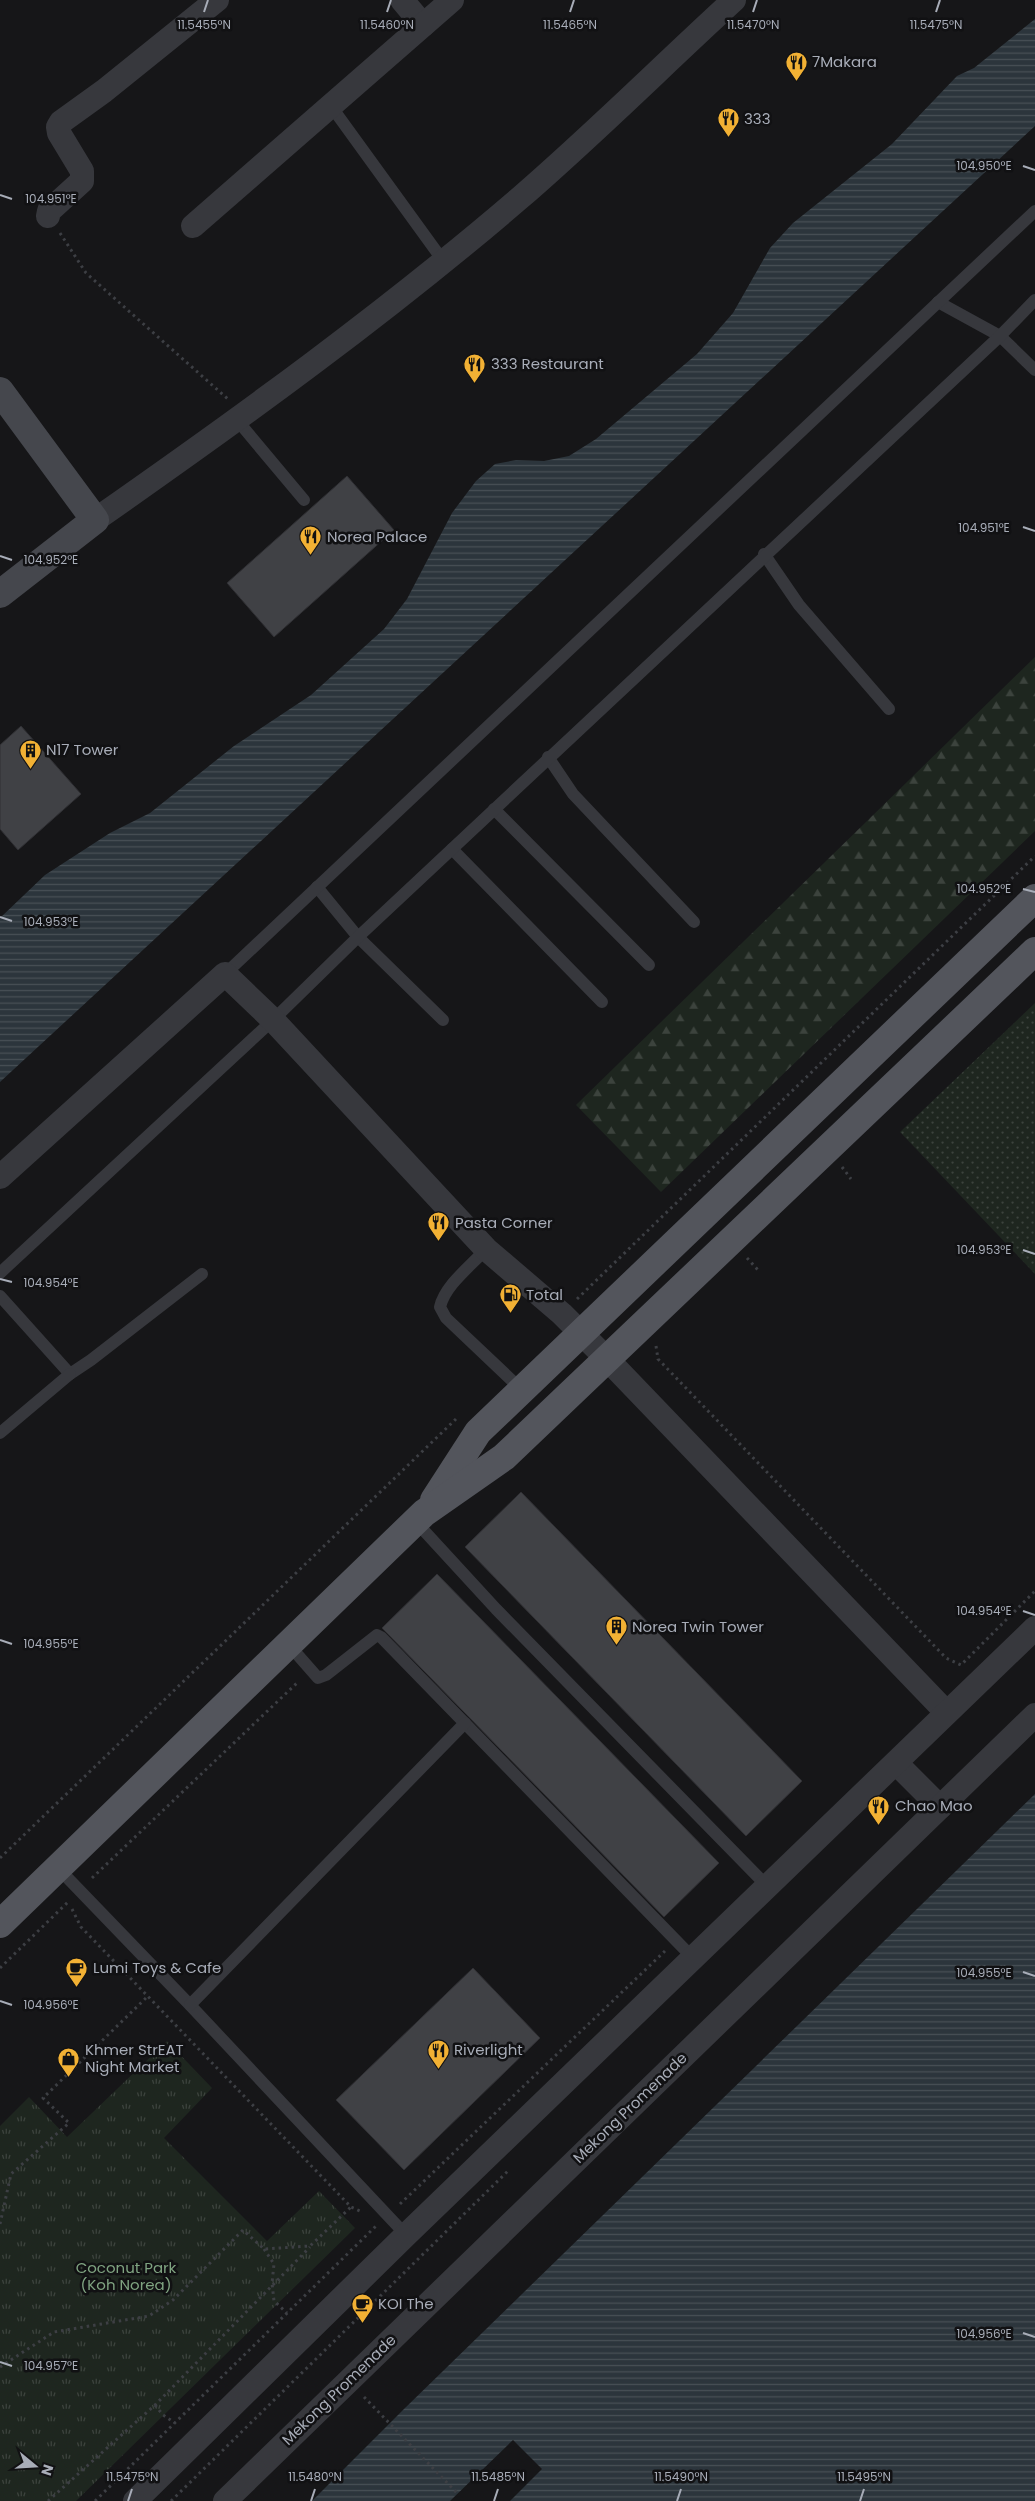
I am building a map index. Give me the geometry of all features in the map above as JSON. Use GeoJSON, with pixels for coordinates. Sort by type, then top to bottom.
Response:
{"type":"FeatureCollection","features":[{"type":"Feature","properties":{"kind":"main road"},"geometry":{"type":"LineString","coordinates":[[420,1518],[478,1432],[1035,898]]}},
{"type":"Feature","properties":{"kind":"main road"},"geometry":{"type":"LineString","coordinates":[[0,1924],[420,1518],[504,1457],[608,1360],[1035,951]]}},
{"type":"Feature","properties":{"kind":"street"},"geometry":{"type":"LineString","coordinates":[[48,216],[49,211],[82,181],[82,171],[59,133],[58,127],[61,122],[104,91],[217,0]]}},
{"type":"Feature","properties":{"kind":"street"},"geometry":{"type":"LineString","coordinates":[[402,0],[423,25]]}},
{"type":"Feature","properties":{"kind":"street"},"geometry":{"type":"LineString","coordinates":[[194,226],[452,0]]}},
{"type":"Feature","properties":{"kind":"street"},"geometry":{"type":"LineString","coordinates":[[0,594],[95,520],[241,417],[444,262],[522,196],[734,0]]}},
{"type":"Feature","properties":{"kind":"street"},"geometry":{"type":"LineString","coordinates":[[0,391],[95,520]]}},
{"type":"Feature","properties":{"kind":"street"},"geometry":{"type":"LineString","coordinates":[[0,1177],[225,974],[273,1020],[486,1249],[562,1314],[608,1360],[946,1712]]}},
{"type":"Feature","properties":{"kind":"street"},"geometry":{"type":"LineString","coordinates":[[135,2501],[406,2235],[1035,1628]]}},
{"type":"Feature","properties":{"kind":"street","name":"Mekong Promenade"},"geometry":{"type":"LineString","coordinates":[[224,2501],[1035,1715]]}},
{"type":"Feature","properties":{"kind":"street"},"geometry":{"type":"LineString","coordinates":[[896,1763],[940,1808]]}},
{"type":"Feature","properties":{"kind":"lane"},"geometry":{"type":"LineString","coordinates":[[331,106],[444,262]]}},
{"type":"Feature","properties":{"kind":"lane"},"geometry":{"type":"LineString","coordinates":[[225,974],[1035,211]]}},
{"type":"Feature","properties":{"kind":"lane"},"geometry":{"type":"LineString","coordinates":[[0,1273],[273,1020],[548,757],[1000,336],[1035,300]]}},
{"type":"Feature","properties":{"kind":"lane"},"geometry":{"type":"LineString","coordinates":[[938,302],[1000,336],[1035,370]]}},
{"type":"Feature","properties":{"kind":"lane"},"geometry":{"type":"LineString","coordinates":[[241,417],[304,500]]}},
{"type":"Feature","properties":{"kind":"lane"},"geometry":{"type":"LineString","coordinates":[[764,554],[800,605],[889,709]]}},
{"type":"Feature","properties":{"kind":"lane"},"geometry":{"type":"LineString","coordinates":[[548,757],[573,794],[694,922]]}},
{"type":"Feature","properties":{"kind":"lane"},"geometry":{"type":"LineString","coordinates":[[494,809],[649,965]]}},
{"type":"Feature","properties":{"kind":"lane"},"geometry":{"type":"LineString","coordinates":[[452,849],[602,1002]]}},
{"type":"Feature","properties":{"kind":"lane"},"geometry":{"type":"LineString","coordinates":[[317,888],[358,937],[443,1020]]}},
{"type":"Feature","properties":{"kind":"lane"},"geometry":{"type":"LineString","coordinates":[[486,1249],[452,1285],[442,1299],[440,1307],[446,1318],[522,1390]]}},
{"type":"Feature","properties":{"kind":"lane"},"geometry":{"type":"LineString","coordinates":[[0,1432],[70,1374],[202,1274]]}},
{"type":"Feature","properties":{"kind":"lane"},"geometry":{"type":"LineString","coordinates":[[0,1296],[70,1374]]}},
{"type":"Feature","properties":{"kind":"lane"},"geometry":{"type":"LineString","coordinates":[[420,1518],[496,1608],[767,1886]]}},
{"type":"Feature","properties":{"kind":"lane"},"geometry":{"type":"LineString","coordinates":[[289,1645],[318,1678],[326,1675],[378,1635],[382,1637],[694,1959]]}},
{"type":"Feature","properties":{"kind":"lane"},"geometry":{"type":"LineString","coordinates":[[190,2005],[465,1723]]}},
{"type":"Feature","properties":{"kind":"lane"},"geometry":{"type":"LineString","coordinates":[[58,1868],[190,2005],[406,2235]]}},
{"type":"Feature","properties":{"kind":"path"},"geometry":{"type":"LineString","coordinates":[[48,216],[86,273],[241,417]]}},
{"type":"Feature","properties":{"kind":"path"},"geometry":{"type":"LineString","coordinates":[[562,1314],[1035,856]]}},
{"type":"Feature","properties":{"kind":"path"},"geometry":{"type":"LineString","coordinates":[[840,1165],[851,1179]]}},
{"type":"Feature","properties":{"kind":"path"},"geometry":{"type":"LineString","coordinates":[[744,1255],[758,1270]]}},
{"type":"Feature","properties":{"kind":"path"},"geometry":{"type":"LineString","coordinates":[[658,1359],[946,1658],[961,1665],[1035,1591]]}},
{"type":"Feature","properties":{"kind":"path"},"geometry":{"type":"LineString","coordinates":[[0,1858],[461,1414]]}},
{"type":"Feature","properties":{"kind":"path"},"geometry":{"type":"LineString","coordinates":[[0,1968],[79,1890],[311,1670]]}},
{"type":"Feature","properties":{"kind":"path"},"geometry":{"type":"LineString","coordinates":[[69,1901],[81,1927],[147,1997],[351,2206],[366,2215]]}},
{"type":"Feature","properties":{"kind":"path"},"geometry":{"type":"LineString","coordinates":[[0,2224],[11,2174],[69,2123],[43,2098],[147,1997]]}},
{"type":"Feature","properties":{"kind":"path"},"geometry":{"type":"LineString","coordinates":[[48,2501],[155,2405],[272,2283],[351,2206]]}},
{"type":"Feature","properties":{"kind":"path"},"geometry":{"type":"LineString","coordinates":[[373,2219],[380,2223]]}},
{"type":"Feature","properties":{"kind":"path"},"geometry":{"type":"LineString","coordinates":[[0,2367],[54,2332],[149,2316],[173,2300],[243,2230],[264,2248],[274,2264],[272,2283],[274,2302],[287,2313]]}},
{"type":"Feature","properties":{"kind":"path"},"geometry":{"type":"LineString","coordinates":[[264,2248],[310,2246]]}},
{"type":"Feature","properties":{"kind":"path"},"geometry":{"type":"LineString","coordinates":[[348,2381],[458,2494]]}},
{"type":"Feature","properties":{"kind":"path"},"geometry":{"type":"LineString","coordinates":[[155,2405],[175,2423]]}},
{"type":"Feature","properties":{"kind":"green space"},"geometry":{"type":"Polygon","coordinates":[[[1035,657],[1035,831],[661,1192],[576,1105],[1035,657]]]}},
{"type":"Feature","properties":{"kind":"green space"},"geometry":{"type":"Polygon","coordinates":[[[1035,1003],[1035,1274],[900,1132],[1035,1003]]]}},
{"type":"Feature","properties":{"kind":"green space","name":"Coconut Park (Koh Norea)"},"geometry":{"type":"Polygon","coordinates":[[[167,2041],[212,2088],[164,2138],[267,2241],[319,2191],[355,2228],[76,2501],[0,2501],[0,2126],[29,2097],[67,2137],[167,2041]]]}},
{"type":"Feature","properties":{"kind":"shaded area"},"geometry":{"type":"Polygon","coordinates":[[[1035,19],[1035,126],[0,1082],[0,918],[45,875],[110,833],[150,813],[234,746],[311,695],[384,629],[407,599],[452,513],[476,481],[495,464],[516,460],[544,461],[569,456],[596,439],[697,354],[733,313],[770,248],[793,223],[892,144],[957,76],[974,68],[1035,19]]]}},
{"type":"Feature","properties":{"kind":"shaded area"},"geometry":{"type":"Polygon","coordinates":[[[1035,1794],[1035,2501],[312,2501],[404,2409],[1035,1794]]]}},
{"type":"Feature","properties":{"kind":"pier"},"geometry":{"type":"Polygon","coordinates":[[[513,2440],[542,2469],[510,2501],[450,2501],[513,2440]]]}},
{"type":"Feature","properties":{"kind":"building","name":"Norea Palace"},"geometry":{"type":"Polygon","coordinates":[[[347,476],[394,530],[274,637],[227,583],[347,476]]]}},
{"type":"Feature","properties":{"kind":"building","name":"N17 Tower"},"geometry":{"type":"Polygon","coordinates":[[[21,726],[81,794],[18,850],[0,829],[0,745],[21,726]]]}},
{"type":"Feature","properties":{"kind":"building","name":"Norea Twin Tower"},"geometry":{"type":"Polygon","coordinates":[[[521,1492],[802,1781],[746,1836],[465,1547],[521,1492]]]}},
{"type":"Feature","properties":{"kind":"building"},"geometry":{"type":"Polygon","coordinates":[[[437,1574],[719,1863],[664,1917],[382,1628],[437,1574]]]}},
{"type":"Feature","properties":{"kind":"building","name":"Riverlight"},"geometry":{"type":"Polygon","coordinates":[[[473,1968],[540,2038],[404,2170],[336,2100],[473,1968]]]}},
{"type":"Feature","properties":{"kind":"place","name":"7Makara"},"geometry":{"type":"Point","coordinates":[796,81]}},
{"type":"Feature","properties":{"kind":"place","name":"333"},"geometry":{"type":"Point","coordinates":[728,138]}},
{"type":"Feature","properties":{"kind":"place","name":"333 Restaurant"},"geometry":{"type":"Point","coordinates":[475,383]}},
{"type":"Feature","properties":{"kind":"place","name":"Norea Palace"},"geometry":{"type":"Point","coordinates":[311,556]}},
{"type":"Feature","properties":{"kind":"place","name":"N17 Tower"},"geometry":{"type":"Point","coordinates":[30,769]}},
{"type":"Feature","properties":{"kind":"place","name":"Pasta Corner"},"geometry":{"type":"Point","coordinates":[439,1242]}},
{"type":"Feature","properties":{"kind":"place","name":"Total"},"geometry":{"type":"Point","coordinates":[510,1314]}},
{"type":"Feature","properties":{"kind":"place","name":"Norea Twin Tower"},"geometry":{"type":"Point","coordinates":[616,1646]}},
{"type":"Feature","properties":{"kind":"place","name":"Chao Mao"},"geometry":{"type":"Point","coordinates":[879,1825]}},
{"type":"Feature","properties":{"kind":"place","name":"Lumi Toys & Cafe"},"geometry":{"type":"Point","coordinates":[77,1987]}},
{"type":"Feature","properties":{"kind":"place","name":"Riverlight"},"geometry":{"type":"Point","coordinates":[438,2069]}},
{"type":"Feature","properties":{"kind":"place","name":"Khmer StrEAT Night Market"},"geometry":{"type":"Point","coordinates":[69,2078]}},
{"type":"Feature","properties":{"kind":"place","name":"KOI The"},"geometry":{"type":"Point","coordinates":[362,2323]}}]}
